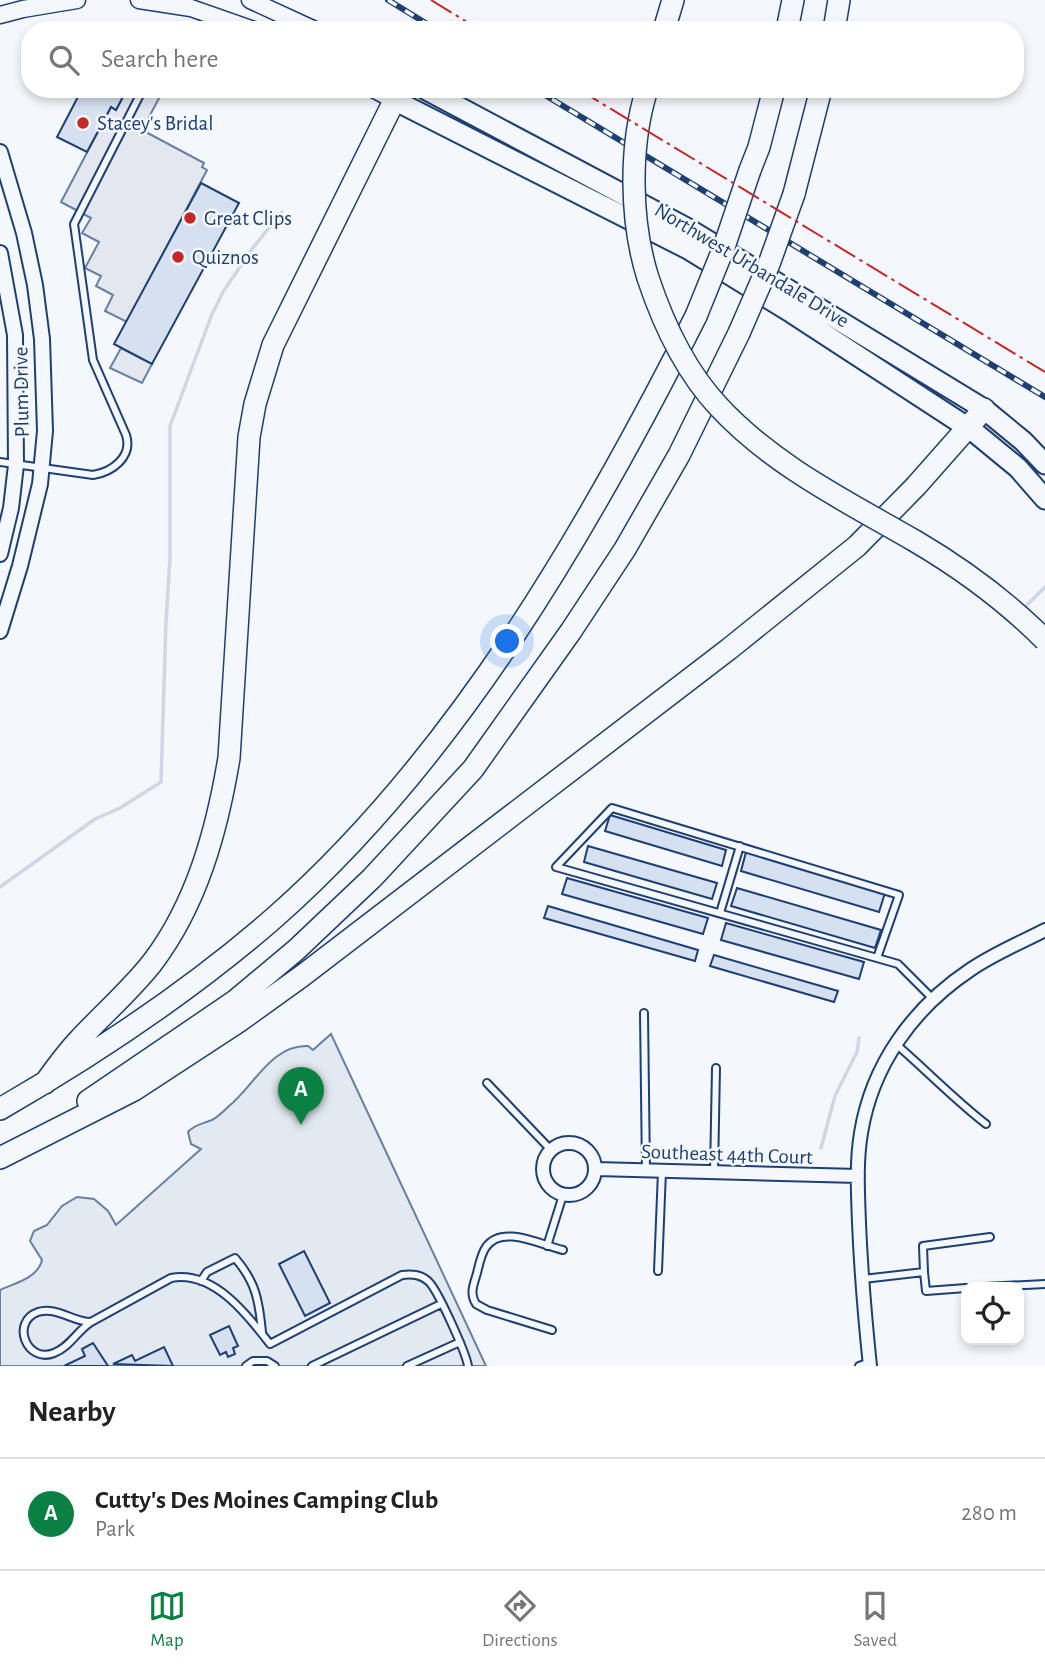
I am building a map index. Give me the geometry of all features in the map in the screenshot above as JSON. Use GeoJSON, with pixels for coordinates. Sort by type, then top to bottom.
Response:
{"type":"FeatureCollection","features":[{"type":"Feature","properties":{"kind":"highway"},"geometry":{"type":"LineString","coordinates":[[667,21],[673,0]]}},
{"type":"Feature","properties":{"kind":"highway"},"geometry":{"type":"LineString","coordinates":[[789,21],[793,0]]}},
{"type":"Feature","properties":{"kind":"highway"},"geometry":{"type":"LineString","coordinates":[[836,21],[839,0]]}},
{"type":"Feature","properties":{"kind":"highway"},"geometry":{"type":"LineString","coordinates":[[45,1083],[75,1043],[152,963],[195,887],[210,846],[229,758],[249,437],[255,404],[274,345],[396,98]]}},
{"type":"Feature","properties":{"kind":"highway","name":"Northwest Urbandale Drive"},"geometry":{"type":"LineString","coordinates":[[403,98],[688,249],[792,313],[968,428],[1018,468],[1045,499]]}},
{"type":"Feature","properties":{"kind":"highway","name":"Northwest Urbandale Drive"},"geometry":{"type":"LineString","coordinates":[[442,98],[692,231],[984,409],[1023,441],[1045,464]]}},
{"type":"Feature","properties":{"kind":"highway"},"geometry":{"type":"LineString","coordinates":[[645,98],[634,178],[640,249],[653,294],[672,337],[706,391],[738,426],[780,461],[962,572],[1006,604],[1045,640]]}},
{"type":"Feature","properties":{"kind":"highway"},"geometry":{"type":"LineString","coordinates":[[0,1109],[168,1003],[275,917],[354,838],[418,766],[518,628],[595,505],[652,402],[696,316],[724,247],[759,147],[772,98]]}},
{"type":"Feature","properties":{"kind":"highway"},"geometry":{"type":"LineString","coordinates":[[0,1157],[95,1097],[245,993],[296,950],[372,878],[473,769],[625,549],[679,455],[739,333],[769,264],[794,194],[819,98]]}},
{"type":"Feature","properties":{"kind":"highway"},"geometry":{"type":"LineString","coordinates":[[0,1157],[134,1090],[238,1022],[302,976],[729,649],[857,546],[916,486],[984,409]]}},
{"type":"Feature","properties":{"kind":"main road"},"geometry":{"type":"LineString","coordinates":[[0,16],[23,9],[77,0]]}},
{"type":"Feature","properties":{"kind":"main road"},"geometry":{"type":"LineString","coordinates":[[139,0],[191,8],[228,21]]}},
{"type":"Feature","properties":{"kind":"main road"},"geometry":{"type":"LineString","coordinates":[[250,0],[296,21]]}},
{"type":"Feature","properties":{"kind":"street","name":"Plum Drive"},"geometry":{"type":"LineString","coordinates":[[0,152],[24,233],[38,312],[42,339],[45,431],[42,468],[20,566],[0,631]]}},
{"type":"Feature","properties":{"kind":"street","name":"Plum Drive"},"geometry":{"type":"LineString","coordinates":[[0,253],[15,335],[16,465],[11,508],[0,554]]}},
{"type":"Feature","properties":{"kind":"street"},"geometry":{"type":"LineString","coordinates":[[867,1365],[858,1176],[860,1133],[873,1086],[895,1043],[933,999],[970,970],[1045,930]]}},
{"type":"Feature","properties":{"kind":"street"},"geometry":{"type":"LineString","coordinates":[[567,1142],[584,1146],[590,1152],[596,1169],[586,1190],[575,1195],[563,1195],[551,1188],[544,1176],[544,1162],[551,1150],[567,1142]]}},
{"type":"Feature","properties":{"kind":"street","name":"Southeast 44th Court"},"geometry":{"type":"LineString","coordinates":[[596,1169],[858,1176]]}},
{"type":"Feature","properties":{"kind":"lane"},"geometry":{"type":"LineString","coordinates":[[0,462],[93,474],[103,473],[119,462],[127,450],[129,443],[126,435],[93,360],[74,225],[138,98]]}},
{"type":"Feature","properties":{"kind":"lane"},"geometry":{"type":"LineString","coordinates":[[877,958],[898,895],[612,808],[556,867],[898,964],[933,999]]}},
{"type":"Feature","properties":{"kind":"lane"},"geometry":{"type":"LineString","coordinates":[[720,913],[740,846]]}},
{"type":"Feature","properties":{"kind":"lane"},"geometry":{"type":"LineString","coordinates":[[644,1013],[646,1171]]}},
{"type":"Feature","properties":{"kind":"lane"},"geometry":{"type":"LineString","coordinates":[[895,1043],[986,1124]]}},
{"type":"Feature","properties":{"kind":"lane"},"geometry":{"type":"LineString","coordinates":[[714,1172],[716,1068]]}},
{"type":"Feature","properties":{"kind":"lane"},"geometry":{"type":"LineString","coordinates":[[487,1083],[551,1150]]}},
{"type":"Feature","properties":{"kind":"lane"},"geometry":{"type":"LineString","coordinates":[[658,1271],[662,1171]]}},
{"type":"Feature","properties":{"kind":"lane"},"geometry":{"type":"LineString","coordinates":[[547,1246],[563,1195]]}},
{"type":"Feature","properties":{"kind":"lane"},"geometry":{"type":"LineString","coordinates":[[552,1330],[487,1310],[476,1304],[472,1297],[484,1249],[503,1235],[563,1250]]}},
{"type":"Feature","properties":{"kind":"lane"},"geometry":{"type":"LineString","coordinates":[[961,1288],[926,1291],[923,1245],[990,1237]]}},
{"type":"Feature","properties":{"kind":"lane"},"geometry":{"type":"LineString","coordinates":[[201,1281],[207,1272],[235,1258],[251,1280],[258,1297],[262,1334]]}},
{"type":"Feature","properties":{"kind":"lane"},"geometry":{"type":"LineString","coordinates":[[861,1279],[924,1272]]}},
{"type":"Feature","properties":{"kind":"lane"},"geometry":{"type":"LineString","coordinates":[[270,1344],[402,1275],[417,1274],[431,1282],[460,1342],[468,1366]]}},
{"type":"Feature","properties":{"kind":"lane"},"geometry":{"type":"LineString","coordinates":[[91,1322],[78,1322],[52,1311],[38,1312],[24,1325],[26,1345],[34,1353],[46,1356],[66,1346],[80,1329],[91,1322],[171,1278],[184,1276],[212,1285],[229,1299],[270,1344],[267,1361]]}},
{"type":"Feature","properties":{"kind":"lane"},"geometry":{"type":"LineString","coordinates":[[1024,1285],[1045,1284]]}},
{"type":"Feature","properties":{"kind":"lane"},"geometry":{"type":"LineString","coordinates":[[312,1366],[441,1304]]}},
{"type":"Feature","properties":{"kind":"lane"},"geometry":{"type":"LineString","coordinates":[[407,1366],[460,1342]]}},
{"type":"Feature","properties":{"kind":"lane"},"geometry":{"type":"LineString","coordinates":[[246,1366],[253,1361],[267,1361],[275,1366]]}},
{"type":"Feature","properties":{"kind":"shaded area"},"geometry":{"type":"Polygon","coordinates":[[[122,98],[159,98],[142,130],[204,163],[202,167],[207,170],[127,322],[105,311],[113,295],[96,286],[101,276],[85,268],[99,242],[82,233],[91,218],[61,202],[111,107],[116,110],[122,98]]]}},
{"type":"Feature","properties":{"kind":"shaded area"},"geometry":{"type":"Polygon","coordinates":[[[121,348],[152,364],[142,383],[110,368],[121,348]]]}},
{"type":"Feature","properties":{"kind":"shaded area"},"geometry":{"type":"Polygon","coordinates":[[[331,1034],[486,1366],[0,1366],[0,1290],[25,1279],[40,1266],[42,1260],[30,1241],[34,1231],[47,1225],[62,1206],[77,1197],[94,1199],[108,1211],[116,1225],[201,1149],[191,1144],[188,1132],[191,1129],[219,1116],[264,1068],[284,1052],[295,1047],[308,1046],[313,1050],[331,1034]]]}},
{"type":"Feature","properties":{"kind":"building","name":"Stacey's Bridal"},"geometry":{"type":"Polygon","coordinates":[[[77,98],[122,98],[116,110],[111,107],[87,152],[57,137],[77,98]]]}},
{"type":"Feature","properties":{"kind":"building"},"geometry":{"type":"Polygon","coordinates":[[[201,183],[239,203],[152,364],[114,344],[201,183]]]}},
{"type":"Feature","properties":{"kind":"building"},"geometry":{"type":"Polygon","coordinates":[[[610,815],[726,850],[722,866],[605,831],[610,815]]]}},
{"type":"Feature","properties":{"kind":"building"},"geometry":{"type":"Polygon","coordinates":[[[588,846],[717,883],[712,899],[584,862],[588,846]]]}},
{"type":"Feature","properties":{"kind":"building"},"geometry":{"type":"Polygon","coordinates":[[[746,852],[885,893],[879,912],[741,871],[746,852]]]}},
{"type":"Feature","properties":{"kind":"building"},"geometry":{"type":"Polygon","coordinates":[[[567,878],[708,918],[703,934],[562,894],[567,878]]]}},
{"type":"Feature","properties":{"kind":"building"},"geometry":{"type":"Polygon","coordinates":[[[737,888],[881,930],[875,948],[731,906],[737,888]]]}},
{"type":"Feature","properties":{"kind":"building"},"geometry":{"type":"Polygon","coordinates":[[[548,906],[698,950],[695,961],[544,918],[548,906]]]}},
{"type":"Feature","properties":{"kind":"building"},"geometry":{"type":"Polygon","coordinates":[[[726,923],[864,962],[859,979],[721,940],[726,923]]]}},
{"type":"Feature","properties":{"kind":"building"},"geometry":{"type":"Polygon","coordinates":[[[714,955],[838,991],[834,1002],[710,966],[714,955]]]}},
{"type":"Feature","properties":{"kind":"building"},"geometry":{"type":"Polygon","coordinates":[[[304,1251],[330,1303],[305,1316],[279,1264],[304,1251]]]}},
{"type":"Feature","properties":{"kind":"building"},"geometry":{"type":"Polygon","coordinates":[[[229,1326],[238,1346],[233,1348],[235,1354],[228,1357],[226,1352],[220,1355],[210,1335],[229,1326]]]}},
{"type":"Feature","properties":{"kind":"building"},"geometry":{"type":"Polygon","coordinates":[[[93,1343],[108,1366],[64,1366],[85,1356],[82,1349],[93,1343]]]}},
{"type":"Feature","properties":{"kind":"building"},"geometry":{"type":"Polygon","coordinates":[[[164,1347],[173,1366],[113,1364],[132,1355],[135,1361],[164,1347]]]}},
{"type":"Feature","properties":{"kind":"waterway"},"geometry":{"type":"LineString","coordinates":[[0,887],[95,819],[120,808],[161,782],[170,558],[170,426],[212,314],[223,292],[252,249],[282,212]]}},
{"type":"Feature","properties":{"kind":"waterway"},"geometry":{"type":"LineString","coordinates":[[1022,610],[1045,587]]}},
{"type":"Feature","properties":{"kind":"waterway"},"geometry":{"type":"LineString","coordinates":[[821,1148],[835,1096],[857,1052],[859,1038]]}},
{"type":"Feature","properties":{"kind":"railway"},"geometry":{"type":"LineString","coordinates":[[388,0],[422,21]]}},
{"type":"Feature","properties":{"kind":"railway"},"geometry":{"type":"LineString","coordinates":[[550,98],[1045,397]]}},
{"type":"Feature","properties":{"kind":"power"},"geometry":{"type":"LineString","coordinates":[[431,0],[465,21]]}},
{"type":"Feature","properties":{"kind":"power"},"geometry":{"type":"LineString","coordinates":[[593,98],[1045,372]]}},
{"type":"Feature","properties":{"kind":"place","name":"Stacey's Bridal"},"geometry":{"type":"Point","coordinates":[83,123]}},
{"type":"Feature","properties":{"kind":"place","name":"Great Clips"},"geometry":{"type":"Point","coordinates":[190,218]}},
{"type":"Feature","properties":{"kind":"place","name":"Quiznos"},"geometry":{"type":"Point","coordinates":[178,257]}},
{"type":"Feature","properties":{"kind":"place","name":"Cutty's Des Moines Camping Club"},"geometry":{"type":"Point","coordinates":[301,1125]}}]}
